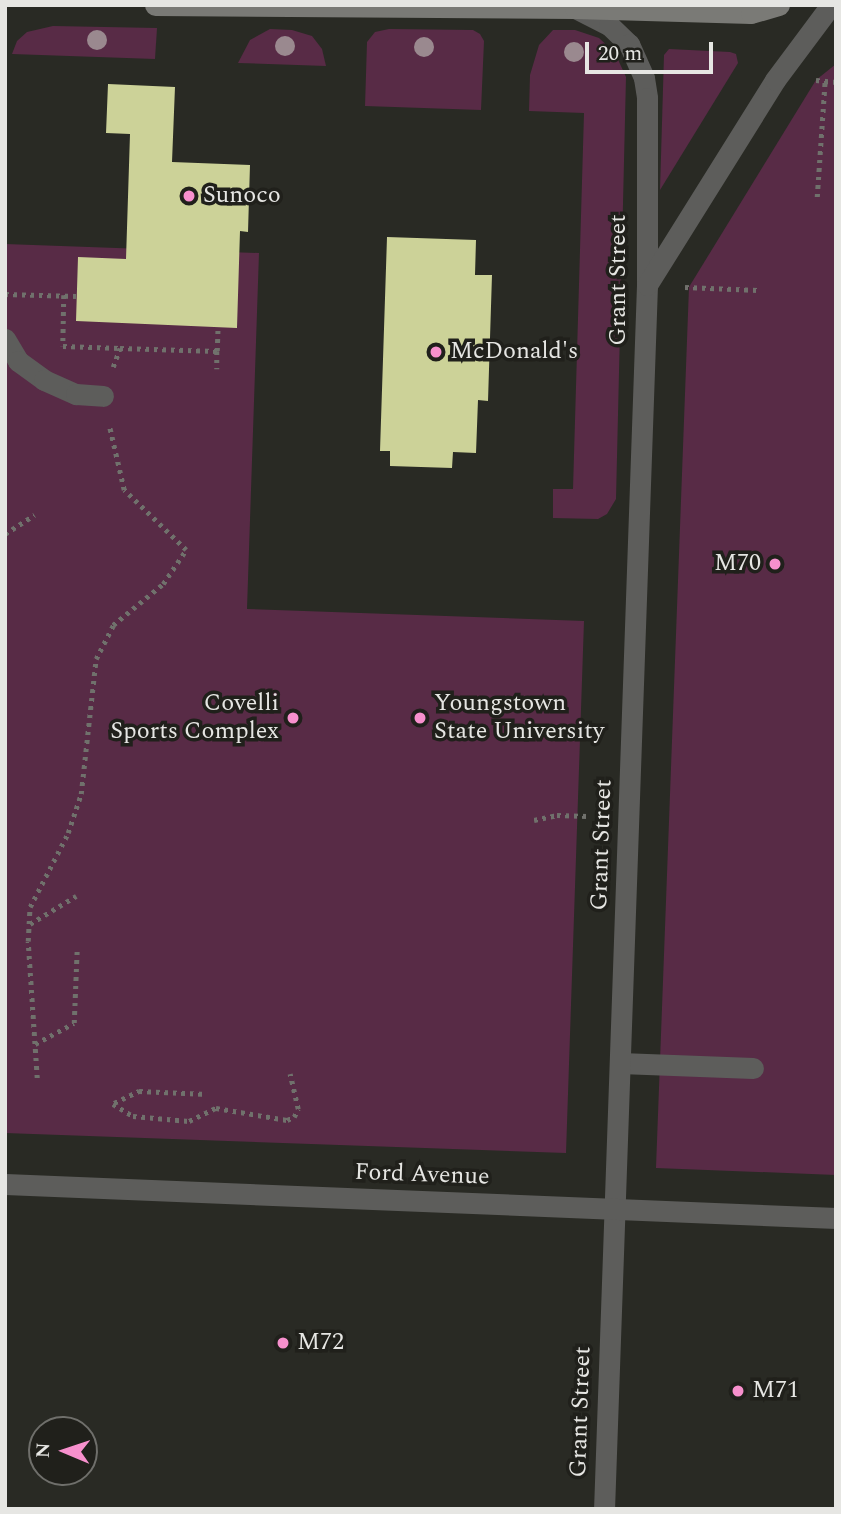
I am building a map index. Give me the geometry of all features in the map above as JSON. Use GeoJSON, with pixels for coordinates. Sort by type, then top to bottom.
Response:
{"type":"FeatureCollection","features":[{"type":"Feature","properties":{"kind":"main road"},"geometry":{"type":"LineString","coordinates":[[155,5],[575,8],[751,13],[779,5]]}},
{"type":"Feature","properties":{"kind":"street"},"geometry":{"type":"LineString","coordinates":[[647,285],[775,80],[831,5]]}},
{"type":"Feature","properties":{"kind":"street","name":"Grant Street"},"geometry":{"type":"LineString","coordinates":[[575,8],[590,13],[620,34],[633,49],[644,78],[647,285],[604,1509]]}},
{"type":"Feature","properties":{"kind":"street"},"geometry":{"type":"LineString","coordinates":[[5,339],[18,361],[44,380],[76,394],[103,396]]}},
{"type":"Feature","properties":{"kind":"street"},"geometry":{"type":"LineString","coordinates":[[620,1063],[753,1068]]}},
{"type":"Feature","properties":{"kind":"street","name":"Ford Avenue"},"geometry":{"type":"LineString","coordinates":[[5,1185],[836,1217]]}},
{"type":"Feature","properties":{"kind":"path"},"geometry":{"type":"LineString","coordinates":[[816,80],[836,82]]}},
{"type":"Feature","properties":{"kind":"path"},"geometry":{"type":"LineString","coordinates":[[817,197],[825,81]]}},
{"type":"Feature","properties":{"kind":"path"},"geometry":{"type":"LineString","coordinates":[[690,287],[758,290]]}},
{"type":"Feature","properties":{"kind":"path"},"geometry":{"type":"LineString","coordinates":[[5,294],[76,296]]}},
{"type":"Feature","properties":{"kind":"path"},"geometry":{"type":"LineString","coordinates":[[64,295],[63,346],[217,351]]}},
{"type":"Feature","properties":{"kind":"path"},"geometry":{"type":"LineString","coordinates":[[217,369],[218,327]]}},
{"type":"Feature","properties":{"kind":"path"},"geometry":{"type":"LineString","coordinates":[[37,1078],[30,907],[68,833],[81,794],[96,659],[113,625],[163,584],[186,550],[124,490],[103,396],[120,348]]}},
{"type":"Feature","properties":{"kind":"path"},"geometry":{"type":"LineString","coordinates":[[5,534],[34,515]]}},
{"type":"Feature","properties":{"kind":"path"},"geometry":{"type":"LineString","coordinates":[[534,820],[557,815],[587,816]]}},
{"type":"Feature","properties":{"kind":"path"},"geometry":{"type":"LineString","coordinates":[[29,924],[76,896]]}},
{"type":"Feature","properties":{"kind":"path"},"geometry":{"type":"LineString","coordinates":[[35,1044],[74,1023],[77,949]]}},
{"type":"Feature","properties":{"kind":"path"},"geometry":{"type":"LineString","coordinates":[[207,1094],[139,1090],[113,1104],[133,1116],[189,1121],[216,1108],[288,1120],[294,1117],[298,1109],[290,1074]]}},
{"type":"Feature","properties":{"kind":"shaded area"},"geometry":{"type":"Polygon","coordinates":[[[53,26],[157,28],[155,59],[12,54],[17,41],[27,32],[53,26]]]}},
{"type":"Feature","properties":{"kind":"shaded area"},"geometry":{"type":"Polygon","coordinates":[[[270,29],[292,30],[312,36],[322,49],[326,66],[238,63],[250,40],[270,29]]]}},
{"type":"Feature","properties":{"kind":"shaded area"},"geometry":{"type":"Polygon","coordinates":[[[389,29],[473,30],[480,34],[484,41],[481,110],[365,106],[367,42],[375,32],[389,29]]]}},
{"type":"Feature","properties":{"kind":"shaded area"},"geometry":{"type":"Polygon","coordinates":[[[553,30],[575,30],[599,38],[615,53],[626,77],[616,499],[607,514],[598,519],[553,518],[553,489],[573,489],[584,113],[529,111],[530,75],[539,45],[553,30]]]}},
{"type":"Feature","properties":{"kind":"shaded area"},"geometry":{"type":"Polygon","coordinates":[[[669,49],[730,52],[736,54],[738,63],[660,190],[664,55],[669,49]]]}},
{"type":"Feature","properties":{"kind":"shaded area","name":"M70"},"geometry":{"type":"Polygon","coordinates":[[[836,64],[836,1175],[656,1168],[689,287],[816,80],[836,64]]]}},
{"type":"Feature","properties":{"kind":"shaded area","name":"Covelli Sports Complex"},"geometry":{"type":"Polygon","coordinates":[[[5,244],[259,253],[247,609],[584,621],[566,1153],[5,1133],[5,244]]]}},
{"type":"Feature","properties":{"kind":"building"},"geometry":{"type":"Polygon","coordinates":[[[108,84],[175,87],[172,162],[250,165],[248,232],[240,231],[237,328],[76,321],[78,257],[126,259],[130,134],[106,133],[108,84]]]}},
{"type":"Feature","properties":{"kind":"building","name":"McDonald's"},"geometry":{"type":"Polygon","coordinates":[[[387,237],[476,240],[475,275],[492,275],[488,401],[478,400],[476,453],[453,452],[452,468],[390,466],[390,451],[380,451],[387,237]]]}},
{"type":"Feature","properties":{"kind":"place","name":"Sunoco"},"geometry":{"type":"Point","coordinates":[189,196]}},
{"type":"Feature","properties":{"kind":"place","name":"McDonald's"},"geometry":{"type":"Point","coordinates":[436,352]}},
{"type":"Feature","properties":{"kind":"place","name":"M70"},"geometry":{"type":"Point","coordinates":[775,564]}},
{"type":"Feature","properties":{"kind":"place","name":"Covelli Sports Complex"},"geometry":{"type":"Point","coordinates":[293,718]}},
{"type":"Feature","properties":{"kind":"place","name":"Youngstown State University"},"geometry":{"type":"Point","coordinates":[420,718]}},
{"type":"Feature","properties":{"kind":"place","name":"M72"},"geometry":{"type":"Point","coordinates":[283,1343]}},
{"type":"Feature","properties":{"kind":"place","name":"M71"},"geometry":{"type":"Point","coordinates":[738,1391]}}]}
